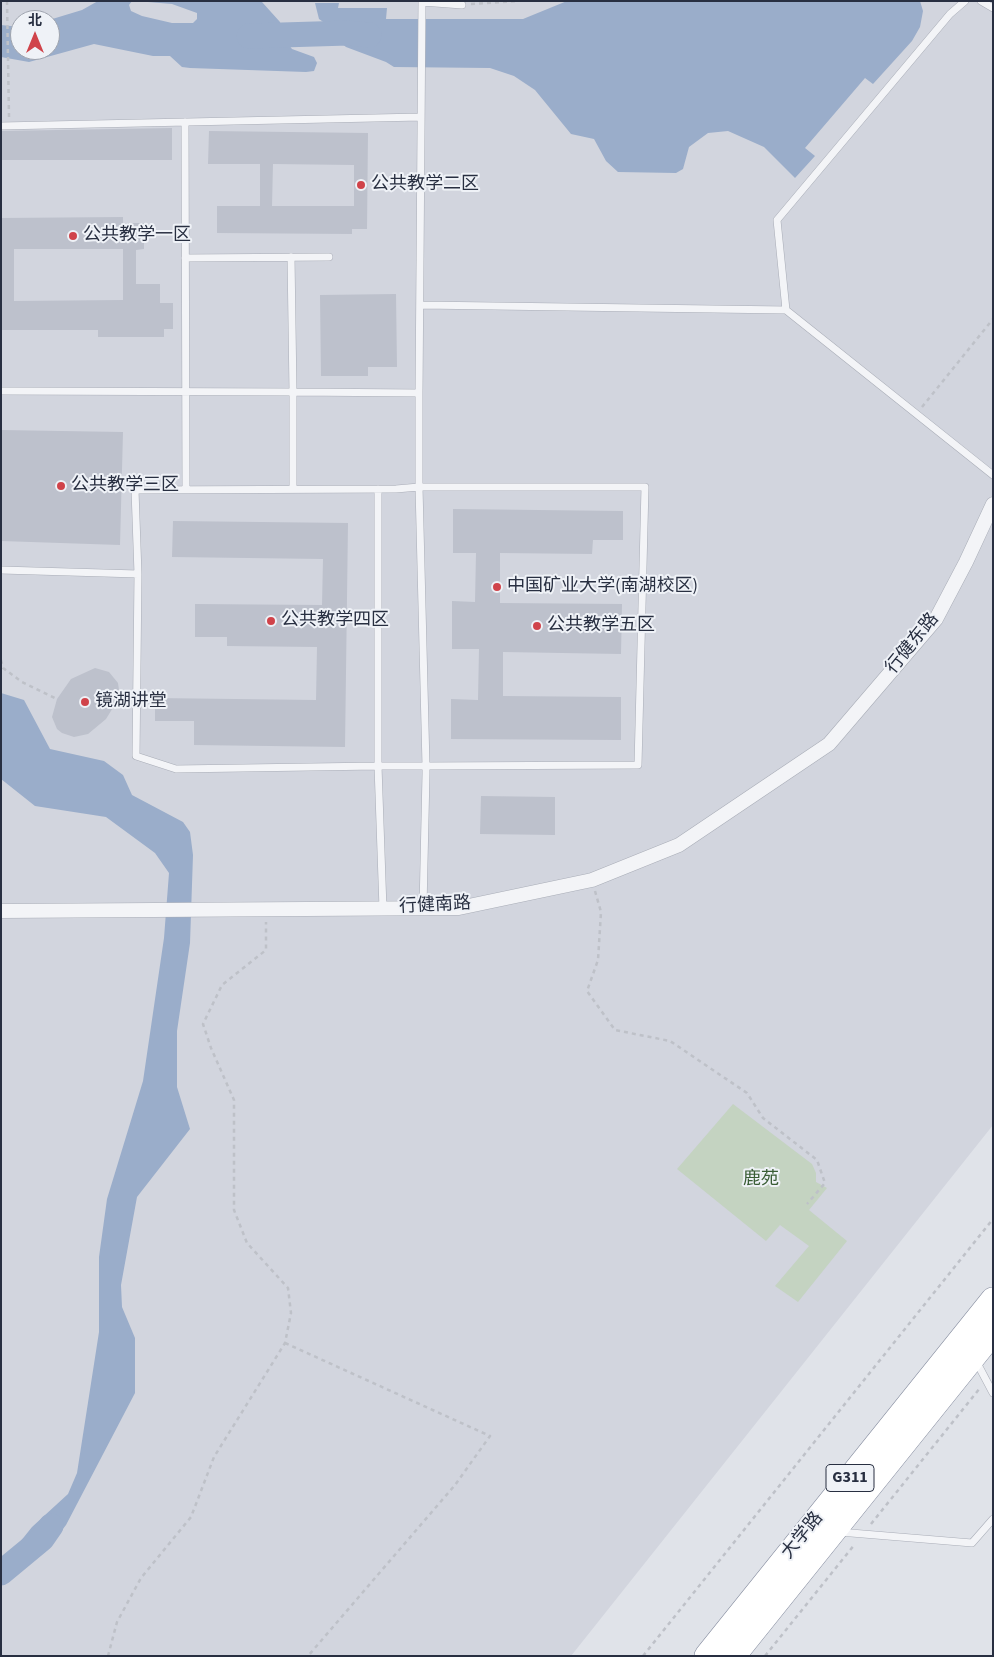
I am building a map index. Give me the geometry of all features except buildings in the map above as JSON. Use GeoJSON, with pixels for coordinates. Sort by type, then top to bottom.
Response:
{"type":"FeatureCollection","features":[{"type":"Feature","properties":{"kind":"highway","name":"大学路"},"geometry":{"type":"LineString","coordinates":[[707,1656],[993,1300]]}},
{"type":"Feature","properties":{"kind":"highway","name":"大学路"},"geometry":{"type":"LineString","coordinates":[[733,1656],[993,1332]]}},
{"type":"Feature","properties":{"kind":"street","name":"行健东路"},"geometry":{"type":"LineString","coordinates":[[828,744],[936,619],[966,562],[993,504]]}},
{"type":"Feature","properties":{"kind":"street","name":"行健南路"},"geometry":{"type":"LineString","coordinates":[[1,911],[459,908],[592,880],[679,845],[828,744]]}},
{"type":"Feature","properties":{"kind":"lane"},"geometry":{"type":"LineString","coordinates":[[786,310],[777,220],[950,14],[959,4],[965,1]]}},
{"type":"Feature","properties":{"kind":"lane"},"geometry":{"type":"LineString","coordinates":[[981,1],[993,8]]}},
{"type":"Feature","properties":{"kind":"lane"},"geometry":{"type":"LineString","coordinates":[[423,908],[426,766],[419,487],[422,117],[422,15],[420,2],[462,5]]}},
{"type":"Feature","properties":{"kind":"lane"},"geometry":{"type":"LineString","coordinates":[[1,126],[422,117]]}},
{"type":"Feature","properties":{"kind":"lane"},"geometry":{"type":"LineString","coordinates":[[185,122],[186,490]]}},
{"type":"Feature","properties":{"kind":"lane"},"geometry":{"type":"LineString","coordinates":[[292,257],[293,489]]}},
{"type":"Feature","properties":{"kind":"lane"},"geometry":{"type":"LineString","coordinates":[[185,258],[329,257]]}},
{"type":"Feature","properties":{"kind":"lane"},"geometry":{"type":"LineString","coordinates":[[421,305],[786,310],[993,476]]}},
{"type":"Feature","properties":{"kind":"lane"},"geometry":{"type":"LineString","coordinates":[[1,391],[419,393]]}},
{"type":"Feature","properties":{"kind":"lane"},"geometry":{"type":"LineString","coordinates":[[645,487],[638,765],[176,769],[136,756],[138,574],[134,490],[186,490],[645,487]]}},
{"type":"Feature","properties":{"kind":"lane"},"geometry":{"type":"LineString","coordinates":[[378,489],[378,766],[383,909]]}},
{"type":"Feature","properties":{"kind":"lane"},"geometry":{"type":"LineString","coordinates":[[1,570],[138,574]]}},
{"type":"Feature","properties":{"kind":"lane"},"geometry":{"type":"LineString","coordinates":[[973,1356],[993,1393]]}},
{"type":"Feature","properties":{"kind":"lane"},"geometry":{"type":"LineString","coordinates":[[833,1531],[972,1543],[993,1519]]}},
{"type":"Feature","properties":{"kind":"path"},"geometry":{"type":"LineString","coordinates":[[7,1],[9,126]]}},
{"type":"Feature","properties":{"kind":"path"},"geometry":{"type":"LineString","coordinates":[[462,5],[519,1]]}},
{"type":"Feature","properties":{"kind":"path"},"geometry":{"type":"LineString","coordinates":[[917,414],[993,319]]}},
{"type":"Feature","properties":{"kind":"path"},"geometry":{"type":"LineString","coordinates":[[1,660],[3,668],[22,682],[57,699]]}},
{"type":"Feature","properties":{"kind":"path"},"geometry":{"type":"LineString","coordinates":[[592,880],[601,912],[598,960],[587,991],[615,1030],[670,1041],[747,1093],[763,1118],[817,1160],[824,1182],[807,1204]]}},
{"type":"Feature","properties":{"kind":"path"},"geometry":{"type":"LineString","coordinates":[[108,1656],[117,1622],[141,1578],[191,1518],[214,1457],[285,1343],[291,1313],[288,1288],[248,1243],[234,1210],[234,1100],[211,1048],[203,1024],[222,985],[266,950],[267,916]]}},
{"type":"Feature","properties":{"kind":"path"},"geometry":{"type":"LineString","coordinates":[[643,1656],[993,1219]]}},
{"type":"Feature","properties":{"kind":"path"},"geometry":{"type":"LineString","coordinates":[[285,1343],[490,1436],[455,1485],[308,1656]]}},
{"type":"Feature","properties":{"kind":"path"},"geometry":{"type":"LineString","coordinates":[[765,1656],[987,1379]]}},
{"type":"Feature","properties":{"kind":"shaded area","name":"中国矿业大学(南湖校区)"},"geometry":{"type":"Polygon","coordinates":[[[1,1],[993,1],[993,1125],[571,1656],[1,1656],[1,1]]]}},
{"type":"Feature","properties":{"kind":"green space","name":"鹿苑"},"geometry":{"type":"Polygon","coordinates":[[[733,1104],[812,1164],[816,1173],[816,1182],[827,1188],[809,1210],[847,1241],[798,1302],[775,1286],[809,1246],[780,1225],[766,1241],[677,1169],[733,1104]]]}},
{"type":"Feature","properties":{"kind":"water"},"geometry":{"type":"Polygon","coordinates":[[[98,1],[132,1],[129,5],[131,11],[142,16],[172,23],[193,23],[197,19],[197,13],[172,4],[136,1],[262,2],[280,22],[283,37],[292,49],[314,57],[317,63],[314,71],[306,72],[190,68],[182,67],[170,56],[153,56],[94,44],[60,53],[60,17],[82,10],[98,1]]]}},
{"type":"Feature","properties":{"kind":"water"},"geometry":{"type":"Polygon","coordinates":[[[567,1],[920,1],[923,11],[920,27],[912,41],[873,84],[865,78],[805,148],[815,156],[795,178],[764,147],[728,131],[708,133],[689,147],[683,169],[676,173],[618,172],[606,161],[594,139],[571,134],[535,90],[514,76],[490,68],[394,67],[386,62],[346,47],[340,42],[332,28],[319,19],[315,3],[339,3],[338,8],[387,8],[386,19],[523,19],[567,1]]]}},
{"type":"Feature","properties":{"kind":"water"},"geometry":{"type":"Polygon","coordinates":[[[1,25],[10,26],[10,59],[1,57],[1,25]]]}},
{"type":"Feature","properties":{"kind":"water"},"geometry":{"type":"Polygon","coordinates":[[[18,60],[36,60],[29,62],[18,60]]]}},
{"type":"Feature","properties":{"kind":"water"},"geometry":{"type":"Polygon","coordinates":[[[1,693],[24,700],[50,749],[104,761],[123,775],[132,795],[183,822],[190,832],[193,855],[190,943],[177,1031],[177,1087],[190,1129],[137,1197],[121,1285],[122,1307],[135,1338],[135,1393],[66,1525],[44,1553],[16,1547],[32,1527],[68,1494],[77,1473],[99,1332],[99,1257],[107,1199],[143,1081],[164,938],[169,873],[155,853],[106,817],[35,806],[1,779],[1,693]]]}},
{"type":"Feature","properties":{"kind":"waterway"},"geometry":{"type":"LineString","coordinates":[[249,36],[348,33],[369,35]]}},
{"type":"Feature","properties":{"kind":"waterway"},"geometry":{"type":"LineString","coordinates":[[1,1573],[42,1539],[51,1526]]}},
{"type":"Feature","properties":{"kind":"place","name":"公共教学二区"},"geometry":{"type":"Point","coordinates":[361,185]}},
{"type":"Feature","properties":{"kind":"place","name":"公共教学一区"},"geometry":{"type":"Point","coordinates":[73,236]}},
{"type":"Feature","properties":{"kind":"place","name":"公共教学三区"},"geometry":{"type":"Point","coordinates":[61,486]}},
{"type":"Feature","properties":{"kind":"place","name":"中国矿业大学(南湖校区)"},"geometry":{"type":"Point","coordinates":[497,587]}},
{"type":"Feature","properties":{"kind":"place","name":"公共教学四区"},"geometry":{"type":"Point","coordinates":[271,621]}},
{"type":"Feature","properties":{"kind":"place","name":"公共教学五区"},"geometry":{"type":"Point","coordinates":[537,626]}},
{"type":"Feature","properties":{"kind":"place","name":"镜湖讲堂"},"geometry":{"type":"Point","coordinates":[85,702]}}]}
